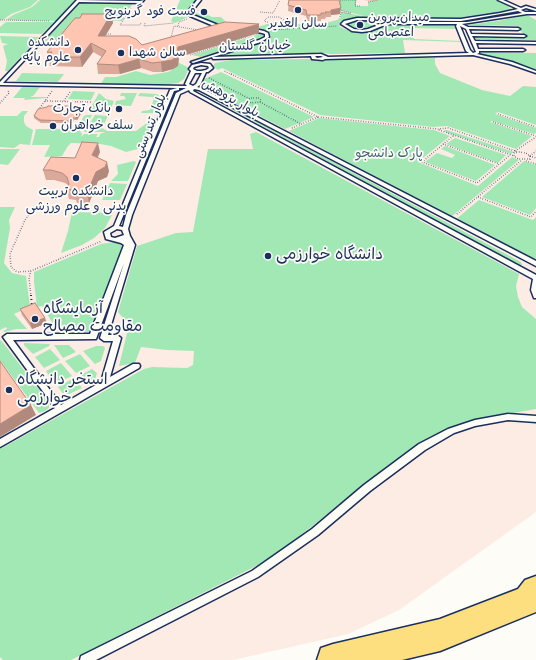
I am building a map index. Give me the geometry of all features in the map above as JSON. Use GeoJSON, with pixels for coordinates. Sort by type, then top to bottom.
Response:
{"type":"FeatureCollection","features":[{"type":"Feature","properties":{"kind":"main road"},"geometry":{"type":"LineString","coordinates":[[332,660],[440,635],[528,600],[536,591]]}},
{"type":"Feature","properties":{"kind":"lane"},"geometry":{"type":"LineString","coordinates":[[0,84],[78,0],[141,2],[142,0]]}},
{"type":"Feature","properties":{"kind":"lane"},"geometry":{"type":"LineString","coordinates":[[199,0],[190,13],[193,16],[227,30]]}},
{"type":"Feature","properties":{"kind":"lane"},"geometry":{"type":"LineString","coordinates":[[500,0],[536,17]]}},
{"type":"Feature","properties":{"kind":"lane"},"geometry":{"type":"LineString","coordinates":[[510,0],[536,10]]}},
{"type":"Feature","properties":{"kind":"lane"},"geometry":{"type":"LineString","coordinates":[[532,5],[483,17],[461,20],[350,20],[343,24],[344,26],[353,30],[362,31],[387,23],[459,24],[528,14],[536,10]]}},
{"type":"Feature","properties":{"kind":"lane"},"geometry":{"type":"LineString","coordinates":[[459,24],[467,28],[518,29]]}},
{"type":"Feature","properties":{"kind":"lane"},"geometry":{"type":"LineString","coordinates":[[459,24],[458,26],[468,51],[473,54]]}},
{"type":"Feature","properties":{"kind":"lane"},"geometry":{"type":"LineString","coordinates":[[467,28],[478,52],[473,54]]}},
{"type":"Feature","properties":{"kind":"lane"},"geometry":{"type":"LineString","coordinates":[[193,62],[264,40],[267,37],[267,34],[260,31],[246,30]]}},
{"type":"Feature","properties":{"kind":"lane"},"geometry":{"type":"LineString","coordinates":[[471,35],[524,36]]}},
{"type":"Feature","properties":{"kind":"lane"},"geometry":{"type":"LineString","coordinates":[[474,42],[536,43]]}},
{"type":"Feature","properties":{"kind":"lane"},"geometry":{"type":"LineString","coordinates":[[476,50],[523,50]]}},
{"type":"Feature","properties":{"kind":"lane"},"geometry":{"type":"LineString","coordinates":[[325,57],[473,54],[536,72]]}},
{"type":"Feature","properties":{"kind":"lane"},"geometry":{"type":"LineString","coordinates":[[313,56],[313,58],[317,59]]}},
{"type":"Feature","properties":{"kind":"lane","name":"خیابان گلستان"},"geometry":{"type":"LineString","coordinates":[[198,64],[214,58],[325,57]]}},
{"type":"Feature","properties":{"kind":"lane","name":"خیابان گلستان"},"geometry":{"type":"LineString","coordinates":[[192,87],[198,85],[204,72],[211,70],[211,67],[208,65],[220,60],[317,59],[325,57]]}},
{"type":"Feature","properties":{"kind":"lane"},"geometry":{"type":"LineString","coordinates":[[192,87],[187,84],[193,71],[191,67],[198,64],[208,65]]}},
{"type":"Feature","properties":{"kind":"lane"},"geometry":{"type":"LineString","coordinates":[[193,71],[204,72]]}},
{"type":"Feature","properties":{"kind":"lane"},"geometry":{"type":"LineString","coordinates":[[0,84],[192,87]]}},
{"type":"Feature","properties":{"kind":"lane","name":"بلوار پژوهش"},"geometry":{"type":"LineString","coordinates":[[536,264],[200,89],[192,87],[192,92],[536,278]]}},
{"type":"Feature","properties":{"kind":"lane","name":"بلوار تندرستی"},"geometry":{"type":"LineString","coordinates":[[116,227],[172,90],[192,87]]}},
{"type":"Feature","properties":{"kind":"lane","name":"بلوار تندرستی"},"geometry":{"type":"LineString","coordinates":[[104,383],[117,338],[104,338],[132,245],[126,232],[129,215],[178,93],[192,87]]}},
{"type":"Feature","properties":{"kind":"lane"},"geometry":{"type":"LineString","coordinates":[[111,239],[107,232],[116,227],[126,232]]}},
{"type":"Feature","properties":{"kind":"lane"},"geometry":{"type":"LineString","coordinates":[[111,239],[126,232]]}},
{"type":"Feature","properties":{"kind":"lane"},"geometry":{"type":"LineString","coordinates":[[60,409],[7,337],[94,338],[127,245],[123,241],[111,239]]}},
{"type":"Feature","properties":{"kind":"lane"},"geometry":{"type":"LineString","coordinates":[[536,278],[534,290],[536,296]]}},
{"type":"Feature","properties":{"kind":"lane"},"geometry":{"type":"LineString","coordinates":[[0,443],[136,366]]}},
{"type":"Feature","properties":{"kind":"lane"},"geometry":{"type":"LineString","coordinates":[[85,660],[255,574],[315,532],[367,488],[422,447],[451,431],[474,423],[508,417],[536,419]]}},
{"type":"Feature","properties":{"kind":"path"},"geometry":{"type":"LineString","coordinates":[[260,12],[273,12],[280,0]]}},
{"type":"Feature","properties":{"kind":"path"},"geometry":{"type":"LineString","coordinates":[[337,20],[341,16],[341,12],[356,14],[340,10],[340,0],[356,0],[355,6],[361,6]]}},
{"type":"Feature","properties":{"kind":"path"},"geometry":{"type":"LineString","coordinates":[[368,2],[378,0]]}},
{"type":"Feature","properties":{"kind":"path"},"geometry":{"type":"LineString","coordinates":[[131,8],[120,25],[140,26],[141,23]]}},
{"type":"Feature","properties":{"kind":"path"},"geometry":{"type":"LineString","coordinates":[[178,26],[179,22],[193,16]]}},
{"type":"Feature","properties":{"kind":"path"},"geometry":{"type":"LineString","coordinates":[[268,17],[279,17],[284,20],[282,22],[270,23],[264,20],[268,17]]}},
{"type":"Feature","properties":{"kind":"path"},"geometry":{"type":"LineString","coordinates":[[0,20],[58,21]]}},
{"type":"Feature","properties":{"kind":"path"},"geometry":{"type":"LineString","coordinates":[[145,23],[144,26],[174,23]]}},
{"type":"Feature","properties":{"kind":"path"},"geometry":{"type":"LineString","coordinates":[[170,39],[174,26],[198,30]]}},
{"type":"Feature","properties":{"kind":"path"},"geometry":{"type":"LineString","coordinates":[[189,54],[255,34],[252,33],[260,31],[344,26]]}},
{"type":"Feature","properties":{"kind":"path"},"geometry":{"type":"LineString","coordinates":[[106,34],[112,34]]}},
{"type":"Feature","properties":{"kind":"path"},"geometry":{"type":"LineString","coordinates":[[224,71],[318,117],[438,129],[448,128],[518,152],[526,153],[536,158]]}},
{"type":"Feature","properties":{"kind":"path"},"geometry":{"type":"LineString","coordinates":[[208,77],[250,99],[259,98],[261,100],[260,102]]}},
{"type":"Feature","properties":{"kind":"path"},"geometry":{"type":"LineString","coordinates":[[0,84],[0,86],[8,89],[9,93],[0,103]]}},
{"type":"Feature","properties":{"kind":"path"},"geometry":{"type":"LineString","coordinates":[[40,108],[56,85]]}},
{"type":"Feature","properties":{"kind":"path"},"geometry":{"type":"LineString","coordinates":[[64,101],[74,86]]}},
{"type":"Feature","properties":{"kind":"path"},"geometry":{"type":"LineString","coordinates":[[250,99],[248,101],[251,103],[260,102],[302,124]]}},
{"type":"Feature","properties":{"kind":"path"},"geometry":{"type":"LineString","coordinates":[[45,101],[91,102]]}},
{"type":"Feature","properties":{"kind":"path"},"geometry":{"type":"LineString","coordinates":[[498,114],[536,127]]}},
{"type":"Feature","properties":{"kind":"path"},"geometry":{"type":"LineString","coordinates":[[283,132],[318,117]]}},
{"type":"Feature","properties":{"kind":"path"},"geometry":{"type":"LineString","coordinates":[[493,122],[536,136],[524,147],[515,151]]}},
{"type":"Feature","properties":{"kind":"path"},"geometry":{"type":"LineString","coordinates":[[438,129],[453,136],[536,164]]}},
{"type":"Feature","properties":{"kind":"path"},"geometry":{"type":"LineString","coordinates":[[453,136],[422,162],[477,183],[510,155]]}},
{"type":"Feature","properties":{"kind":"path"},"geometry":{"type":"LineString","coordinates":[[444,144],[499,164]]}},
{"type":"Feature","properties":{"kind":"path"},"geometry":{"type":"LineString","coordinates":[[450,220],[524,160],[530,159],[530,156],[536,151]]}},
{"type":"Feature","properties":{"kind":"path"},"geometry":{"type":"LineString","coordinates":[[514,156],[514,153],[518,152]]}},
{"type":"Feature","properties":{"kind":"path"},"geometry":{"type":"LineString","coordinates":[[478,197],[531,217],[536,211]]}},
{"type":"Feature","properties":{"kind":"path"},"geometry":{"type":"LineString","coordinates":[[35,207],[25,220],[10,254],[12,267],[17,272],[31,271],[111,239]]}},
{"type":"Feature","properties":{"kind":"path"},"geometry":{"type":"LineString","coordinates":[[31,271],[29,278],[32,306]]}},
{"type":"Feature","properties":{"kind":"shaded area","name":"دانشگاه خوارزمی"},"geometry":{"type":"Polygon","coordinates":[[[0,0],[536,0],[536,512],[399,610],[348,634],[233,660],[0,660],[0,0]]]}},
{"type":"Feature","properties":{"kind":"green space"},"geometry":{"type":"Polygon","coordinates":[[[0,0],[38,0],[30,7],[0,20],[0,0]]]}},
{"type":"Feature","properties":{"kind":"green space"},"geometry":{"type":"Polygon","coordinates":[[[40,0],[76,0],[56,21],[6,20],[13,15],[32,7],[40,0]]]}},
{"type":"Feature","properties":{"kind":"green space"},"geometry":{"type":"Polygon","coordinates":[[[180,0],[197,0],[188,13],[190,16],[175,23],[171,21],[180,0]]]}},
{"type":"Feature","properties":{"kind":"green space"},"geometry":{"type":"Polygon","coordinates":[[[340,0],[356,0],[356,6],[368,6],[368,2],[378,0],[497,0],[512,7],[508,8],[512,9],[463,19],[346,19],[339,24],[340,27],[349,31],[364,33],[372,32],[386,24],[453,25],[456,29],[410,28],[414,39],[462,42],[403,40],[405,53],[330,54],[317,52],[307,55],[209,57],[271,38],[270,34],[258,27],[267,24],[322,24],[337,20],[341,17],[341,12],[368,17],[340,10],[340,0]]]}},
{"type":"Feature","properties":{"kind":"green space"},"geometry":{"type":"Polygon","coordinates":[[[80,1],[133,3],[122,21],[75,19],[54,44],[43,43],[80,1]]]}},
{"type":"Feature","properties":{"kind":"green space"},"geometry":{"type":"Polygon","coordinates":[[[193,10],[200,10],[196,11],[198,14],[202,15],[221,17],[227,23],[218,25],[195,16],[193,10]]]}},
{"type":"Feature","properties":{"kind":"green space"},"geometry":{"type":"Polygon","coordinates":[[[527,15],[536,20],[536,40],[480,39],[480,41],[477,41],[474,36],[479,38],[526,38],[517,26],[466,25],[497,21],[527,15]]]}},
{"type":"Feature","properties":{"kind":"green space"},"geometry":{"type":"Polygon","coordinates":[[[355,20],[453,22],[383,22],[376,24],[372,28],[361,30],[353,29],[345,24],[355,20]]]}},
{"type":"Feature","properties":{"kind":"green space"},"geometry":{"type":"Polygon","coordinates":[[[6,22],[54,22],[42,34],[0,33],[0,27],[6,22]]]}},
{"type":"Feature","properties":{"kind":"green space"},"geometry":{"type":"Polygon","coordinates":[[[258,32],[264,36],[258,40],[201,57],[192,55],[256,35],[254,33],[258,32]]]}},
{"type":"Feature","properties":{"kind":"green space"},"geometry":{"type":"Polygon","coordinates":[[[0,36],[39,37],[8,71],[5,71],[7,61],[3,46],[8,44],[2,43],[0,36]]]}},
{"type":"Feature","properties":{"kind":"green space"},"geometry":{"type":"Polygon","coordinates":[[[482,52],[536,53],[536,70],[481,55],[482,52]]]}},
{"type":"Feature","properties":{"kind":"green space"},"geometry":{"type":"Polygon","coordinates":[[[435,58],[435,64],[440,73],[482,90],[510,96],[523,86],[536,87],[536,125],[498,112],[495,114],[536,128],[536,133],[534,134],[492,121],[490,122],[532,136],[516,149],[447,126],[433,127],[320,115],[222,68],[218,70],[213,66],[215,63],[231,60],[309,59],[322,61],[331,59],[435,58]]]}},
{"type":"Feature","properties":{"kind":"green space"},"geometry":{"type":"Polygon","coordinates":[[[174,60],[189,68],[184,79],[178,83],[163,85],[100,85],[105,77],[116,77],[136,71],[150,75],[168,72],[172,70],[174,60]]]}},
{"type":"Feature","properties":{"kind":"green space"},"geometry":{"type":"Polygon","coordinates":[[[221,72],[314,117],[285,129],[203,87],[204,79],[221,72]]]}},
{"type":"Feature","properties":{"kind":"green space"},"geometry":{"type":"Polygon","coordinates":[[[22,73],[64,74],[58,82],[16,81],[22,73]]]}},
{"type":"Feature","properties":{"kind":"green space"},"geometry":{"type":"Polygon","coordinates":[[[23,86],[41,86],[33,96],[30,97],[46,98],[24,100],[25,98],[13,98],[23,86]]]}},
{"type":"Feature","properties":{"kind":"green space"},"geometry":{"type":"Polygon","coordinates":[[[73,91],[95,92],[91,100],[68,99],[73,91]]]}},
{"type":"Feature","properties":{"kind":"green space"},"geometry":{"type":"Polygon","coordinates":[[[198,91],[521,262],[522,265],[518,265],[198,91]]]}},
{"type":"Feature","properties":{"kind":"green space"},"geometry":{"type":"Polygon","coordinates":[[[99,93],[106,99],[114,101],[109,113],[89,111],[99,93]]]}},
{"type":"Feature","properties":{"kind":"green space"},"geometry":{"type":"Polygon","coordinates":[[[121,93],[137,93],[131,106],[115,105],[116,101],[126,99],[124,96],[120,96],[121,93]]]}},
{"type":"Feature","properties":{"kind":"green space"},"geometry":{"type":"Polygon","coordinates":[[[140,93],[156,94],[164,98],[158,111],[153,113],[141,113],[142,111],[150,110],[154,99],[152,97],[138,96],[140,93]]]}},
{"type":"Feature","properties":{"kind":"green space"},"geometry":{"type":"Polygon","coordinates":[[[22,111],[28,111],[24,116],[24,122],[26,126],[33,130],[30,145],[20,144],[14,148],[0,147],[0,116],[17,116],[22,111]]]}},
{"type":"Feature","properties":{"kind":"green space"},"geometry":{"type":"Polygon","coordinates":[[[92,115],[86,125],[79,129],[82,134],[81,137],[84,134],[98,134],[96,137],[99,137],[100,134],[105,132],[85,132],[82,129],[88,126],[95,115],[108,116],[102,128],[107,131],[136,131],[155,117],[155,119],[142,148],[126,152],[111,146],[100,144],[71,143],[62,156],[44,157],[50,145],[32,145],[36,129],[72,129],[79,125],[84,116],[92,115]]]}},
{"type":"Feature","properties":{"kind":"green space","name":"پارک دانشجو"},"geometry":{"type":"Polygon","coordinates":[[[319,118],[434,130],[450,136],[418,162],[478,186],[512,157],[519,160],[451,217],[289,131],[319,118]]]}},
{"type":"Feature","properties":{"kind":"green space"},"geometry":{"type":"Polygon","coordinates":[[[444,130],[514,152],[511,154],[445,132],[444,130]]]}},
{"type":"Feature","properties":{"kind":"green space"},"geometry":{"type":"Polygon","coordinates":[[[256,132],[519,274],[516,286],[518,297],[522,307],[536,319],[536,409],[469,421],[429,437],[356,491],[286,547],[258,565],[71,660],[3,660],[0,657],[0,449],[144,369],[152,367],[187,368],[193,365],[194,351],[141,347],[135,363],[119,366],[129,325],[118,312],[137,246],[176,233],[193,232],[208,149],[253,149],[250,134],[256,132]]]}},
{"type":"Feature","properties":{"kind":"green space"},"geometry":{"type":"Polygon","coordinates":[[[455,138],[506,155],[498,163],[446,144],[455,138]]]}},
{"type":"Feature","properties":{"kind":"green space"},"geometry":{"type":"Polygon","coordinates":[[[445,146],[495,165],[476,181],[425,162],[437,153],[452,158],[455,155],[441,149],[445,146]]]}},
{"type":"Feature","properties":{"kind":"green space"},"geometry":{"type":"Polygon","coordinates":[[[0,149],[20,149],[8,165],[0,164],[0,149]]]}},
{"type":"Feature","properties":{"kind":"green space"},"geometry":{"type":"Polygon","coordinates":[[[134,161],[136,162],[128,181],[111,181],[118,174],[117,165],[134,161]]]}},
{"type":"Feature","properties":{"kind":"green space"},"geometry":{"type":"Polygon","coordinates":[[[524,161],[536,165],[536,208],[530,215],[482,197],[524,161]]]}},
{"type":"Feature","properties":{"kind":"green space"},"geometry":{"type":"Polygon","coordinates":[[[110,183],[127,184],[120,200],[102,200],[110,183]]]}},
{"type":"Feature","properties":{"kind":"green space"},"geometry":{"type":"Polygon","coordinates":[[[479,200],[533,220],[536,217],[536,258],[532,260],[455,220],[479,200]]]}},
{"type":"Feature","properties":{"kind":"green space"},"geometry":{"type":"Polygon","coordinates":[[[0,207],[15,207],[9,220],[10,228],[4,263],[12,273],[26,276],[30,307],[14,314],[27,329],[17,329],[4,332],[3,331],[7,329],[6,327],[0,330],[0,207]]]}},
{"type":"Feature","properties":{"kind":"green space"},"geometry":{"type":"Polygon","coordinates":[[[72,212],[113,213],[105,228],[94,238],[82,245],[61,253],[68,231],[72,212]]]}},
{"type":"Feature","properties":{"kind":"green space"},"geometry":{"type":"Polygon","coordinates":[[[114,242],[119,243],[123,247],[95,330],[91,332],[43,329],[52,322],[42,306],[37,307],[34,272],[101,244],[114,242]]]}},
{"type":"Feature","properties":{"kind":"green space"},"geometry":{"type":"Polygon","coordinates":[[[1,340],[49,403],[49,408],[45,411],[39,413],[0,360],[1,340]]]}},
{"type":"Feature","properties":{"kind":"green space"},"geometry":{"type":"Polygon","coordinates":[[[24,343],[50,344],[49,346],[33,354],[24,345],[24,343]]]}},
{"type":"Feature","properties":{"kind":"green space"},"geometry":{"type":"Polygon","coordinates":[[[54,345],[69,345],[76,352],[63,358],[54,345]]]}},
{"type":"Feature","properties":{"kind":"green space"},"geometry":{"type":"Polygon","coordinates":[[[96,346],[103,346],[105,348],[101,361],[95,364],[83,351],[96,346]]]}},
{"type":"Feature","properties":{"kind":"green space"},"geometry":{"type":"Polygon","coordinates":[[[50,349],[60,360],[44,368],[35,357],[50,349]]]}},
{"type":"Feature","properties":{"kind":"green space"},"geometry":{"type":"Polygon","coordinates":[[[80,354],[90,366],[76,373],[65,361],[80,354]]]}},
{"type":"Feature","properties":{"kind":"green space"},"geometry":{"type":"Polygon","coordinates":[[[61,363],[72,376],[55,384],[46,371],[61,363]]]}},
{"type":"Feature","properties":{"kind":"green space"},"geometry":{"type":"Polygon","coordinates":[[[92,369],[97,373],[95,380],[85,385],[77,377],[92,369]]]}},
{"type":"Feature","properties":{"kind":"green space"},"geometry":{"type":"Polygon","coordinates":[[[74,378],[82,388],[64,395],[58,387],[74,378]]]}},
{"type":"Feature","properties":{"kind":"building"},"geometry":{"type":"Polygon","coordinates":[[[289,0],[339,0],[341,8],[331,10],[331,12],[321,13],[321,15],[307,15],[306,10],[288,5],[289,0]]]}},
{"type":"Feature","properties":{"kind":"building"},"geometry":{"type":"Polygon","coordinates":[[[82,14],[111,14],[98,36],[129,36],[136,39],[142,45],[225,22],[259,24],[178,47],[177,56],[172,60],[161,62],[152,63],[139,59],[118,65],[97,64],[106,51],[91,43],[80,57],[48,57],[52,52],[47,52],[75,18],[80,18],[82,14]]]}},
{"type":"Feature","properties":{"kind":"building"},"geometry":{"type":"Polygon","coordinates":[[[48,106],[77,106],[81,110],[76,118],[73,118],[71,121],[40,120],[34,116],[38,109],[48,106]]]}},
{"type":"Feature","properties":{"kind":"building","name":"دانشکده تربیت بدنی و علوم ورزشی"},"geometry":{"type":"Polygon","coordinates":[[[82,142],[98,143],[92,155],[107,162],[105,167],[96,172],[87,193],[74,193],[76,190],[67,189],[69,184],[67,177],[62,173],[51,170],[43,170],[51,157],[75,158],[82,142]]]}},
{"type":"Feature","properties":{"kind":"building"},"geometry":{"type":"Polygon","coordinates":[[[35,303],[45,318],[30,323],[20,309],[35,303]]]}},
{"type":"Feature","properties":{"kind":"building","name":"استخر دانشگاه خوارزمی"},"geometry":{"type":"Polygon","coordinates":[[[0,361],[31,405],[0,424],[0,361]]]}},
{"type":"Feature","properties":{"kind":"place","name":"سالن الغدیر"},"geometry":{"type":"Point","coordinates":[298,10]}},
{"type":"Feature","properties":{"kind":"place","name":"فست فود گرینویچ"},"geometry":{"type":"Point","coordinates":[204,12]}},
{"type":"Feature","properties":{"kind":"place","name":"میدان پروین اعتصامی"},"geometry":{"type":"Point","coordinates":[360,25]}},
{"type":"Feature","properties":{"kind":"place","name":"دانشکده علوم پایه"},"geometry":{"type":"Point","coordinates":[78,50]}},
{"type":"Feature","properties":{"kind":"place","name":"سالن شهدا"},"geometry":{"type":"Point","coordinates":[121,53]}},
{"type":"Feature","properties":{"kind":"place","name":"بانک تجارت"},"geometry":{"type":"Point","coordinates":[119,109]}},
{"type":"Feature","properties":{"kind":"place","name":"سلف خواهران"},"geometry":{"type":"Point","coordinates":[53,126]}},
{"type":"Feature","properties":{"kind":"place","name":"دانشکده تربیت بدنی و علوم ورزشی"},"geometry":{"type":"Point","coordinates":[76,178]}},
{"type":"Feature","properties":{"kind":"place","name":"دانشگاه خوارزمی"},"geometry":{"type":"Point","coordinates":[268,256]}},
{"type":"Feature","properties":{"kind":"place","name":"آزمایشگاه مقاومت مصالح"},"geometry":{"type":"Point","coordinates":[35,319]}},
{"type":"Feature","properties":{"kind":"place","name":"استخر دانشگاه خوارزمی"},"geometry":{"type":"Point","coordinates":[9,390]}}]}
